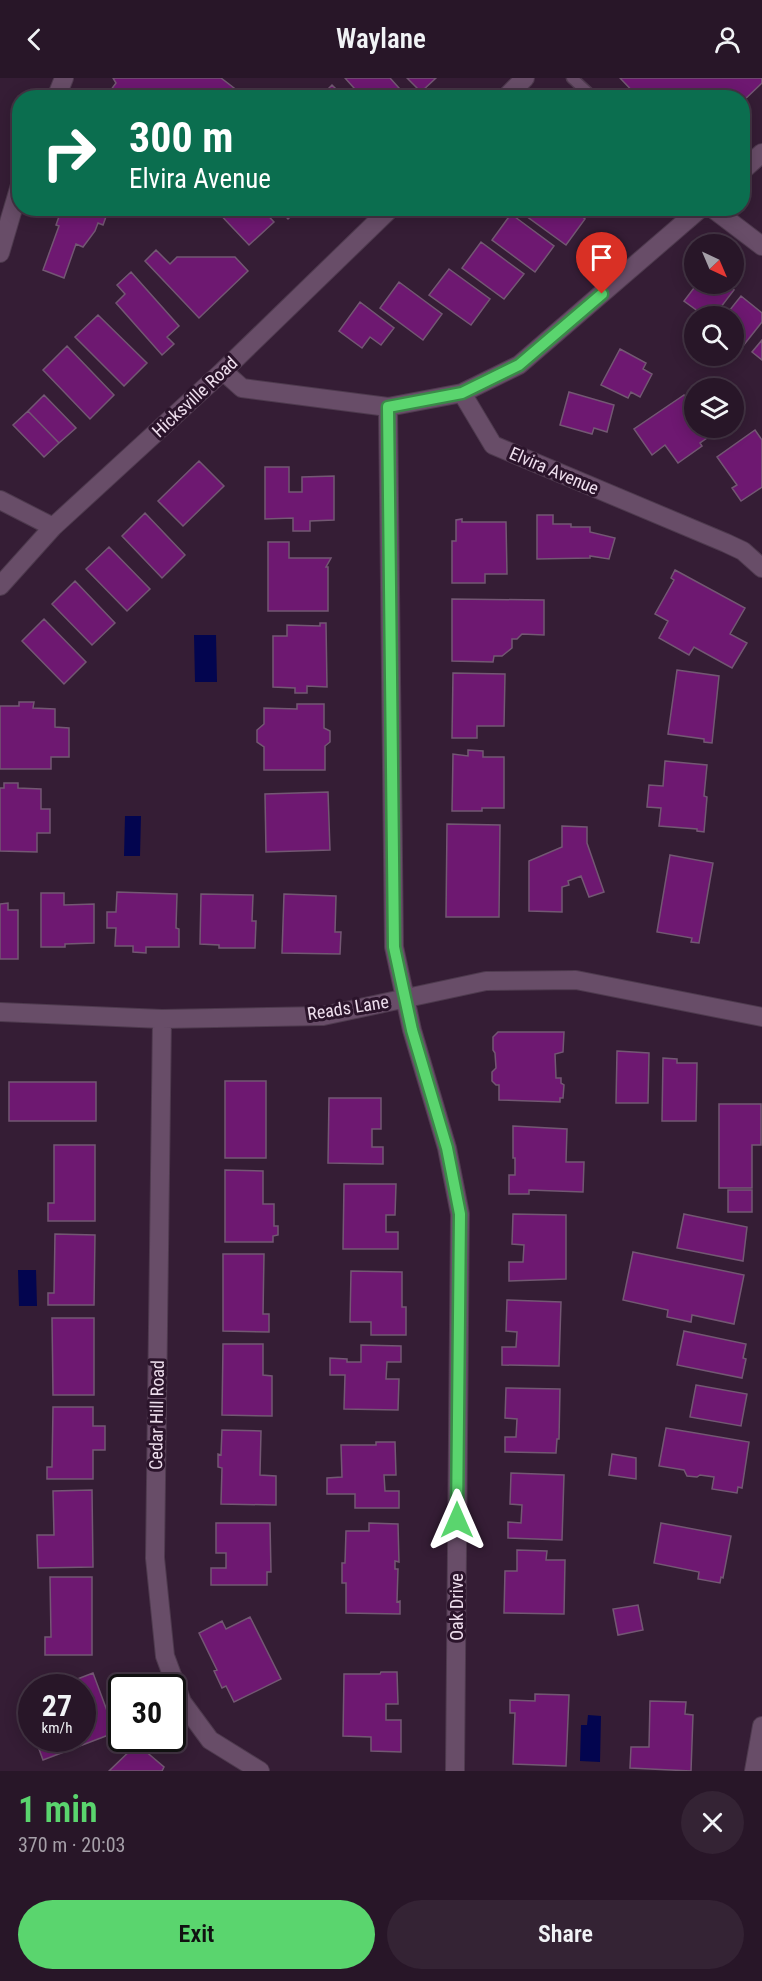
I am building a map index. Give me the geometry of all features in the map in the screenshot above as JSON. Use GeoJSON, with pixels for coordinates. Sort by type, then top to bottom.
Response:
{"type":"FeatureCollection","features":[{"type":"Feature","properties":{"kind":"street"},"geometry":{"type":"LineString","coordinates":[[513,90],[525,78]]}},
{"type":"Feature","properties":{"kind":"street"},"geometry":{"type":"LineString","coordinates":[[750,164],[762,153]]}},
{"type":"Feature","properties":{"kind":"street"},"geometry":{"type":"LineString","coordinates":[[0,253],[12,212]]}},
{"type":"Feature","properties":{"kind":"street","name":"Hicksville Road"},"geometry":{"type":"LineString","coordinates":[[0,586],[54,527],[223,371],[383,216]]}},
{"type":"Feature","properties":{"kind":"street"},"geometry":{"type":"LineString","coordinates":[[223,371],[242,388],[388,407],[462,393],[519,365],[692,216]]}},
{"type":"Feature","properties":{"kind":"street"},"geometry":{"type":"LineString","coordinates":[[723,216],[762,246]]}},
{"type":"Feature","properties":{"kind":"street","name":"Elvira Avenue"},"geometry":{"type":"LineString","coordinates":[[462,393],[493,445],[726,543],[743,551],[762,568]]}},
{"type":"Feature","properties":{"kind":"street","name":"Oak Drive"},"geometry":{"type":"LineString","coordinates":[[388,407],[394,947],[417,1050],[447,1148],[460,1214],[455,1771]]}},
{"type":"Feature","properties":{"kind":"street"},"geometry":{"type":"LineString","coordinates":[[0,500],[54,527]]}},
{"type":"Feature","properties":{"kind":"street","name":"Reads Lane"},"geometry":{"type":"LineString","coordinates":[[0,1012],[162,1019],[323,1016],[486,981],[576,980],[762,1017]]}},
{"type":"Feature","properties":{"kind":"street","name":"Cedar Hill Road"},"geometry":{"type":"LineString","coordinates":[[162,1019],[155,1558],[165,1656],[182,1702],[210,1740],[260,1771]]}},
{"type":"Feature","properties":{"kind":"street"},"geometry":{"type":"LineString","coordinates":[[754,1771],[762,1726]]}},
{"type":"Feature","properties":{"kind":"lane"},"geometry":{"type":"LineString","coordinates":[[572,78],[585,90]]}},
{"type":"Feature","properties":{"kind":"shaded area"},"geometry":{"type":"Polygon","coordinates":[[[194,635],[216,635],[217,682],[195,682],[194,635]]]}},
{"type":"Feature","properties":{"kind":"shaded area"},"geometry":{"type":"Polygon","coordinates":[[[125,816],[141,816],[140,856],[124,856],[125,816]]]}},
{"type":"Feature","properties":{"kind":"shaded area"},"geometry":{"type":"Polygon","coordinates":[[[18,1270],[36,1270],[37,1306],[19,1306],[18,1270]]]}},
{"type":"Feature","properties":{"kind":"shaded area"},"geometry":{"type":"Polygon","coordinates":[[[588,1715],[601,1716],[600,1762],[580,1761],[581,1725],[587,1725],[588,1715]]]}},
{"type":"Feature","properties":{"kind":"building"},"geometry":{"type":"Polygon","coordinates":[[[113,78],[221,78],[237,90],[111,90],[116,83],[113,78]]]}},
{"type":"Feature","properties":{"kind":"building"},"geometry":{"type":"Polygon","coordinates":[[[345,78],[390,78],[401,90],[356,90],[345,78]]]}},
{"type":"Feature","properties":{"kind":"building"},"geometry":{"type":"Polygon","coordinates":[[[407,78],[436,78],[423,90],[419,90],[407,78]]]}},
{"type":"Feature","properties":{"kind":"building"},"geometry":{"type":"Polygon","coordinates":[[[620,78],[762,78],[762,83],[750,94],[750,90],[631,90],[620,78]]]}},
{"type":"Feature","properties":{"kind":"building"},"geometry":{"type":"Polygon","coordinates":[[[332,85],[337,90],[327,90],[332,85]]]}},
{"type":"Feature","properties":{"kind":"building"},"geometry":{"type":"Polygon","coordinates":[[[59,216],[106,216],[103,225],[98,223],[83,247],[76,244],[64,278],[43,270],[59,226],[56,225],[59,216]]]}},
{"type":"Feature","properties":{"kind":"building"},"geometry":{"type":"Polygon","coordinates":[[[222,216],[268,216],[274,222],[249,245],[222,216]]]}},
{"type":"Feature","properties":{"kind":"building"},"geometry":{"type":"Polygon","coordinates":[[[510,216],[514,216],[554,246],[535,272],[492,240],[510,216]]]}},
{"type":"Feature","properties":{"kind":"building"},"geometry":{"type":"Polygon","coordinates":[[[526,216],[581,216],[585,219],[566,245],[526,216]]]}},
{"type":"Feature","properties":{"kind":"building"},"geometry":{"type":"Polygon","coordinates":[[[481,242],[524,274],[504,299],[462,268],[481,242]]]}},
{"type":"Feature","properties":{"kind":"building"},"geometry":{"type":"Polygon","coordinates":[[[156,250],[170,264],[177,257],[235,257],[248,271],[199,318],[145,261],[156,250]]]}},
{"type":"Feature","properties":{"kind":"building"},"geometry":{"type":"Polygon","coordinates":[[[449,269],[490,299],[471,325],[429,295],[449,269]]]}},
{"type":"Feature","properties":{"kind":"building"},"geometry":{"type":"Polygon","coordinates":[[[131,272],[179,326],[167,337],[174,344],[162,355],[116,303],[125,294],[117,285],[131,272]]]}},
{"type":"Feature","properties":{"kind":"building"},"geometry":{"type":"Polygon","coordinates":[[[399,282],[442,314],[423,340],[380,308],[399,282]]]}},
{"type":"Feature","properties":{"kind":"building"},"geometry":{"type":"Polygon","coordinates":[[[689,294],[731,294],[722,306],[691,306],[684,301],[689,294]]]}},
{"type":"Feature","properties":{"kind":"building"},"geometry":{"type":"Polygon","coordinates":[[[741,296],[762,313],[762,322],[744,345],[744,306],[733,306],[741,296]]]}},
{"type":"Feature","properties":{"kind":"building"},"geometry":{"type":"Polygon","coordinates":[[[360,302],[394,328],[381,345],[370,337],[362,348],[339,331],[360,302]]]}},
{"type":"Feature","properties":{"kind":"building"},"geometry":{"type":"Polygon","coordinates":[[[98,315],[147,363],[124,386],[75,337],[98,315]]]}},
{"type":"Feature","properties":{"kind":"building"},"geometry":{"type":"Polygon","coordinates":[[[762,340],[762,360],[752,352],[762,340]]]}},
{"type":"Feature","properties":{"kind":"building"},"geometry":{"type":"Polygon","coordinates":[[[67,346],[114,395],[90,419],[43,370],[67,346]]]}},
{"type":"Feature","properties":{"kind":"building"},"geometry":{"type":"Polygon","coordinates":[[[620,349],[646,363],[643,369],[652,374],[640,397],[631,392],[628,398],[601,385],[620,349]]]}},
{"type":"Feature","properties":{"kind":"building"},"geometry":{"type":"Polygon","coordinates":[[[569,392],[614,405],[607,432],[594,428],[592,434],[560,425],[569,392]]]}},
{"type":"Feature","properties":{"kind":"building"},"geometry":{"type":"Polygon","coordinates":[[[44,395],[76,428],[59,443],[28,411],[44,395]]]}},
{"type":"Feature","properties":{"kind":"building"},"geometry":{"type":"Polygon","coordinates":[[[684,395],[684,438],[707,438],[700,443],[702,446],[678,463],[665,445],[652,455],[634,429],[684,395]]]}},
{"type":"Feature","properties":{"kind":"building"},"geometry":{"type":"Polygon","coordinates":[[[28,411],[59,443],[44,457],[13,425],[28,411]]]}},
{"type":"Feature","properties":{"kind":"building"},"geometry":{"type":"Polygon","coordinates":[[[755,430],[762,440],[762,487],[741,501],[732,488],[737,485],[717,457],[755,430]]]}},
{"type":"Feature","properties":{"kind":"building"},"geometry":{"type":"Polygon","coordinates":[[[199,461],[224,486],[183,526],[158,501],[199,461]]]}},
{"type":"Feature","properties":{"kind":"building"},"geometry":{"type":"Polygon","coordinates":[[[265,467],[289,467],[289,492],[302,492],[302,477],[334,476],[334,520],[310,521],[310,531],[293,531],[293,518],[265,519],[265,467]]]}},
{"type":"Feature","properties":{"kind":"building"},"geometry":{"type":"Polygon","coordinates":[[[145,513],[185,555],[162,578],[122,536],[145,513]]]}},
{"type":"Feature","properties":{"kind":"building"},"geometry":{"type":"Polygon","coordinates":[[[537,515],[553,515],[553,524],[590,527],[590,532],[615,538],[609,559],[590,556],[590,558],[537,559],[537,515]]]}},
{"type":"Feature","properties":{"kind":"building"},"geometry":{"type":"Polygon","coordinates":[[[462,519],[462,522],[506,522],[507,574],[485,574],[485,583],[452,583],[452,541],[456,541],[456,520],[462,519]]]}},
{"type":"Feature","properties":{"kind":"building"},"geometry":{"type":"Polygon","coordinates":[[[268,542],[289,542],[289,558],[331,558],[326,567],[328,567],[328,611],[268,611],[268,542]]]}},
{"type":"Feature","properties":{"kind":"building"},"geometry":{"type":"Polygon","coordinates":[[[109,547],[150,589],[127,611],[86,569],[109,547]]]}},
{"type":"Feature","properties":{"kind":"building"},"geometry":{"type":"Polygon","coordinates":[[[675,570],[745,608],[730,634],[747,643],[732,668],[694,647],[689,655],[659,638],[668,621],[655,614],[674,580],[671,578],[675,570]]]}},
{"type":"Feature","properties":{"kind":"building"},"geometry":{"type":"Polygon","coordinates":[[[75,581],[115,623],[92,645],[52,604],[75,581]]]}},
{"type":"Feature","properties":{"kind":"building"},"geometry":{"type":"Polygon","coordinates":[[[452,599],[544,600],[544,635],[522,634],[517,639],[512,639],[512,648],[502,656],[494,656],[493,662],[452,661],[452,599]]]}},
{"type":"Feature","properties":{"kind":"building"},"geometry":{"type":"Polygon","coordinates":[[[44,619],[86,662],[64,684],[22,641],[44,619]]]}},
{"type":"Feature","properties":{"kind":"building"},"geometry":{"type":"Polygon","coordinates":[[[320,623],[326,623],[327,687],[307,686],[307,693],[295,693],[295,688],[273,687],[273,636],[287,636],[287,625],[320,626],[320,623]]]}},
{"type":"Feature","properties":{"kind":"building"},"geometry":{"type":"Polygon","coordinates":[[[677,670],[719,676],[712,743],[704,742],[704,739],[668,734],[677,670]]]}},
{"type":"Feature","properties":{"kind":"building"},"geometry":{"type":"Polygon","coordinates":[[[453,673],[505,674],[504,726],[477,726],[477,738],[452,738],[453,673]]]}},
{"type":"Feature","properties":{"kind":"building"},"geometry":{"type":"Polygon","coordinates":[[[19,702],[34,702],[33,708],[55,709],[55,727],[69,728],[69,757],[51,757],[51,769],[0,769],[0,706],[19,706],[19,702]]]}},
{"type":"Feature","properties":{"kind":"building"},"geometry":{"type":"Polygon","coordinates":[[[297,704],[324,704],[324,728],[330,731],[330,742],[325,746],[325,770],[264,770],[264,747],[257,742],[257,730],[264,724],[264,708],[297,709],[297,704]]]}},
{"type":"Feature","properties":{"kind":"building"},"geometry":{"type":"Polygon","coordinates":[[[468,750],[483,751],[483,757],[504,757],[504,808],[452,811],[453,754],[468,756],[468,750]]]}},
{"type":"Feature","properties":{"kind":"building"},"geometry":{"type":"Polygon","coordinates":[[[665,761],[707,765],[704,832],[697,831],[697,829],[659,826],[661,808],[647,807],[649,785],[663,786],[665,761]]]}},
{"type":"Feature","properties":{"kind":"building"},"geometry":{"type":"Polygon","coordinates":[[[4,783],[18,783],[18,788],[41,789],[41,809],[50,809],[50,833],[37,833],[37,852],[0,851],[0,788],[4,788],[4,783]]]}},
{"type":"Feature","properties":{"kind":"building"},"geometry":{"type":"Polygon","coordinates":[[[328,792],[330,850],[266,852],[265,794],[328,792]]]}},
{"type":"Feature","properties":{"kind":"building"},"geometry":{"type":"Polygon","coordinates":[[[447,824],[500,825],[499,917],[446,917],[447,824]]]}},
{"type":"Feature","properties":{"kind":"building"},"geometry":{"type":"Polygon","coordinates":[[[562,826],[587,827],[587,843],[604,892],[589,897],[581,876],[568,881],[569,885],[562,887],[562,912],[529,911],[529,861],[562,847],[562,826]]]}},
{"type":"Feature","properties":{"kind":"building"},"geometry":{"type":"Polygon","coordinates":[[[670,855],[713,863],[699,943],[691,942],[692,938],[657,932],[670,855]]]}},
{"type":"Feature","properties":{"kind":"building"},"geometry":{"type":"Polygon","coordinates":[[[117,892],[177,894],[176,928],[179,929],[179,947],[146,947],[146,953],[133,952],[133,946],[115,946],[116,928],[107,928],[107,912],[116,912],[117,892]]]}},
{"type":"Feature","properties":{"kind":"building"},"geometry":{"type":"Polygon","coordinates":[[[41,893],[64,893],[64,905],[94,904],[94,943],[65,944],[65,947],[41,947],[41,893]]]}},
{"type":"Feature","properties":{"kind":"building"},"geometry":{"type":"Polygon","coordinates":[[[201,894],[253,895],[252,921],[256,921],[255,948],[219,948],[219,945],[200,944],[201,894]]]}},
{"type":"Feature","properties":{"kind":"building"},"geometry":{"type":"Polygon","coordinates":[[[284,894],[336,896],[335,932],[341,932],[340,954],[282,953],[284,894]]]}},
{"type":"Feature","properties":{"kind":"building"},"geometry":{"type":"Polygon","coordinates":[[[8,903],[8,910],[18,910],[18,959],[0,959],[0,904],[8,903]]]}},
{"type":"Feature","properties":{"kind":"building"},"geometry":{"type":"Polygon","coordinates":[[[498,1032],[564,1032],[563,1052],[555,1054],[556,1078],[561,1078],[561,1083],[564,1085],[563,1098],[560,1098],[560,1102],[499,1100],[499,1085],[492,1081],[492,1072],[496,1068],[493,1037],[498,1032]]]}},
{"type":"Feature","properties":{"kind":"building"},"geometry":{"type":"Polygon","coordinates":[[[617,1051],[649,1053],[648,1103],[616,1103],[617,1051]]]}},
{"type":"Feature","properties":{"kind":"building"},"geometry":{"type":"Polygon","coordinates":[[[663,1058],[677,1059],[677,1063],[697,1063],[696,1121],[662,1121],[663,1058]]]}},
{"type":"Feature","properties":{"kind":"building"},"geometry":{"type":"Polygon","coordinates":[[[225,1081],[266,1081],[266,1158],[225,1158],[225,1081]]]}},
{"type":"Feature","properties":{"kind":"building"},"geometry":{"type":"Polygon","coordinates":[[[9,1082],[96,1082],[96,1121],[9,1121],[9,1082]]]}},
{"type":"Feature","properties":{"kind":"building"},"geometry":{"type":"Polygon","coordinates":[[[329,1098],[381,1098],[381,1129],[372,1129],[372,1147],[383,1147],[383,1164],[328,1163],[329,1098]]]}},
{"type":"Feature","properties":{"kind":"building"},"geometry":{"type":"Polygon","coordinates":[[[719,1104],[761,1104],[761,1145],[752,1145],[752,1188],[719,1188],[719,1104]]]}},
{"type":"Feature","properties":{"kind":"building"},"geometry":{"type":"Polygon","coordinates":[[[513,1126],[567,1129],[566,1162],[584,1162],[583,1192],[529,1190],[529,1194],[509,1194],[509,1175],[515,1175],[513,1126]]]}},
{"type":"Feature","properties":{"kind":"building"},"geometry":{"type":"Polygon","coordinates":[[[54,1145],[95,1145],[95,1221],[48,1221],[48,1203],[54,1203],[54,1145]]]}},
{"type":"Feature","properties":{"kind":"building"},"geometry":{"type":"Polygon","coordinates":[[[225,1170],[263,1171],[263,1204],[274,1204],[274,1226],[278,1226],[278,1235],[273,1236],[273,1242],[225,1242],[225,1170]]]}},
{"type":"Feature","properties":{"kind":"building"},"geometry":{"type":"Polygon","coordinates":[[[344,1184],[396,1184],[395,1215],[386,1215],[386,1232],[398,1232],[398,1249],[343,1249],[344,1184]]]}},
{"type":"Feature","properties":{"kind":"building"},"geometry":{"type":"Polygon","coordinates":[[[728,1190],[752,1190],[752,1212],[728,1212],[728,1190]]]}},
{"type":"Feature","properties":{"kind":"building"},"geometry":{"type":"Polygon","coordinates":[[[513,1214],[566,1215],[566,1279],[509,1281],[509,1262],[523,1262],[524,1245],[512,1244],[513,1214]]]}},
{"type":"Feature","properties":{"kind":"building"},"geometry":{"type":"Polygon","coordinates":[[[684,1214],[747,1227],[743,1261],[677,1248],[684,1214]]]}},
{"type":"Feature","properties":{"kind":"building"},"geometry":{"type":"Polygon","coordinates":[[[55,1234],[95,1235],[94,1305],[48,1305],[48,1293],[54,1293],[55,1234]]]}},
{"type":"Feature","properties":{"kind":"building"},"geometry":{"type":"Polygon","coordinates":[[[633,1252],[744,1275],[734,1324],[692,1315],[691,1322],[667,1317],[668,1310],[623,1300],[633,1252]]]}},
{"type":"Feature","properties":{"kind":"building"},"geometry":{"type":"Polygon","coordinates":[[[223,1254],[264,1254],[263,1314],[269,1314],[269,1332],[223,1331],[223,1254]]]}},
{"type":"Feature","properties":{"kind":"building"},"geometry":{"type":"Polygon","coordinates":[[[351,1271],[402,1272],[402,1307],[406,1307],[406,1335],[371,1335],[371,1322],[350,1322],[351,1271]]]}},
{"type":"Feature","properties":{"kind":"building"},"geometry":{"type":"Polygon","coordinates":[[[507,1300],[561,1302],[559,1366],[502,1365],[502,1347],[516,1347],[517,1332],[506,1331],[507,1300]]]}},
{"type":"Feature","properties":{"kind":"building"},"geometry":{"type":"Polygon","coordinates":[[[52,1318],[94,1318],[94,1395],[53,1395],[52,1318]]]}},
{"type":"Feature","properties":{"kind":"building"},"geometry":{"type":"Polygon","coordinates":[[[684,1331],[746,1344],[742,1378],[677,1365],[684,1331]]]}},
{"type":"Feature","properties":{"kind":"building"},"geometry":{"type":"Polygon","coordinates":[[[223,1344],[263,1344],[263,1375],[272,1376],[272,1416],[222,1415],[223,1344]]]}},
{"type":"Feature","properties":{"kind":"building"},"geometry":{"type":"Polygon","coordinates":[[[361,1345],[401,1346],[401,1362],[387,1362],[386,1379],[399,1379],[398,1410],[344,1409],[345,1375],[330,1375],[330,1358],[361,1362],[361,1345]]]}},
{"type":"Feature","properties":{"kind":"building"},"geometry":{"type":"Polygon","coordinates":[[[696,1385],[747,1394],[741,1426],[690,1417],[696,1385]]]}},
{"type":"Feature","properties":{"kind":"building"},"geometry":{"type":"Polygon","coordinates":[[[506,1388],[560,1389],[559,1439],[557,1439],[556,1453],[505,1452],[505,1437],[516,1437],[517,1419],[505,1418],[506,1388]]]}},
{"type":"Feature","properties":{"kind":"building"},"geometry":{"type":"Polygon","coordinates":[[[53,1407],[93,1407],[93,1426],[105,1426],[105,1450],[93,1450],[93,1479],[47,1479],[47,1467],[52,1467],[53,1407]]]}},
{"type":"Feature","properties":{"kind":"building"},"geometry":{"type":"Polygon","coordinates":[[[666,1428],[749,1442],[742,1488],[738,1487],[737,1493],[712,1489],[714,1477],[687,1476],[684,1470],[659,1466],[666,1428]]]}},
{"type":"Feature","properties":{"kind":"building"},"geometry":{"type":"Polygon","coordinates":[[[222,1430],[261,1431],[260,1475],[276,1476],[276,1505],[221,1504],[222,1468],[218,1467],[218,1454],[221,1455],[222,1430]]]}},
{"type":"Feature","properties":{"kind":"building"},"geometry":{"type":"Polygon","coordinates":[[[376,1442],[395,1442],[396,1475],[384,1475],[385,1491],[399,1491],[399,1508],[355,1508],[355,1494],[327,1494],[327,1478],[342,1477],[341,1445],[376,1445],[376,1442]]]}},
{"type":"Feature","properties":{"kind":"building"},"geometry":{"type":"Polygon","coordinates":[[[612,1454],[636,1458],[636,1479],[609,1475],[612,1454]]]}},
{"type":"Feature","properties":{"kind":"building"},"geometry":{"type":"Polygon","coordinates":[[[511,1473],[564,1475],[562,1540],[508,1538],[508,1522],[521,1523],[522,1505],[510,1504],[511,1473]]]}},
{"type":"Feature","properties":{"kind":"building"},"geometry":{"type":"Polygon","coordinates":[[[92,1490],[93,1567],[38,1568],[37,1535],[54,1535],[53,1491],[92,1490]]]}},
{"type":"Feature","properties":{"kind":"building"},"geometry":{"type":"Polygon","coordinates":[[[216,1523],[270,1523],[271,1572],[267,1572],[267,1585],[211,1585],[211,1568],[226,1568],[226,1553],[216,1553],[216,1523]]]}},
{"type":"Feature","properties":{"kind":"building"},"geometry":{"type":"Polygon","coordinates":[[[369,1523],[398,1524],[399,1562],[395,1561],[395,1569],[398,1569],[397,1602],[400,1601],[400,1614],[346,1613],[346,1583],[342,1583],[342,1563],[345,1563],[346,1531],[369,1531],[369,1523]]]}},
{"type":"Feature","properties":{"kind":"building"},"geometry":{"type":"Polygon","coordinates":[[[661,1523],[731,1536],[720,1583],[698,1579],[699,1572],[654,1563],[661,1523]]]}},
{"type":"Feature","properties":{"kind":"building"},"geometry":{"type":"Polygon","coordinates":[[[517,1550],[547,1551],[546,1560],[565,1560],[564,1614],[504,1613],[505,1571],[517,1571],[517,1550]]]}},
{"type":"Feature","properties":{"kind":"building"},"geometry":{"type":"Polygon","coordinates":[[[50,1577],[92,1577],[92,1655],[45,1655],[45,1637],[51,1637],[50,1577]]]}},
{"type":"Feature","properties":{"kind":"building"},"geometry":{"type":"Polygon","coordinates":[[[638,1605],[643,1630],[618,1635],[613,1609],[638,1605]]]}},
{"type":"Feature","properties":{"kind":"building"},"geometry":{"type":"Polygon","coordinates":[[[250,1617],[281,1679],[234,1702],[226,1686],[222,1688],[214,1671],[217,1670],[199,1633],[222,1621],[226,1629],[250,1617]]]}},
{"type":"Feature","properties":{"kind":"building"},"geometry":{"type":"Polygon","coordinates":[[[381,1672],[397,1672],[398,1704],[386,1704],[386,1720],[401,1720],[401,1752],[371,1751],[371,1737],[343,1736],[344,1674],[380,1674],[381,1672]]]}},
{"type":"Feature","properties":{"kind":"building"},"geometry":{"type":"Polygon","coordinates":[[[96,1681],[108,1713],[108,1735],[96,1740],[96,1681]]]}},
{"type":"Feature","properties":{"kind":"building"},"geometry":{"type":"Polygon","coordinates":[[[535,1694],[569,1695],[566,1766],[513,1764],[515,1713],[510,1713],[510,1700],[535,1701],[535,1694]]]}},
{"type":"Feature","properties":{"kind":"building"},"geometry":{"type":"Polygon","coordinates":[[[650,1701],[686,1702],[685,1714],[693,1715],[691,1771],[630,1768],[631,1747],[649,1747],[650,1701]]]}},
{"type":"Feature","properties":{"kind":"building"},"geometry":{"type":"Polygon","coordinates":[[[40,1752],[64,1752],[43,1760],[40,1752]]]}},
{"type":"Feature","properties":{"kind":"building"},"geometry":{"type":"Polygon","coordinates":[[[129,1752],[146,1752],[164,1767],[162,1771],[109,1771],[129,1752]]]}},
{"type":"Feature","properties":{"kind":"route"},"geometry":{"type":"LineString","coordinates":[[457,1520],[460,1214],[447,1148],[417,1050],[394,947],[388,407],[462,393],[519,365],[602,294]]}}]}
